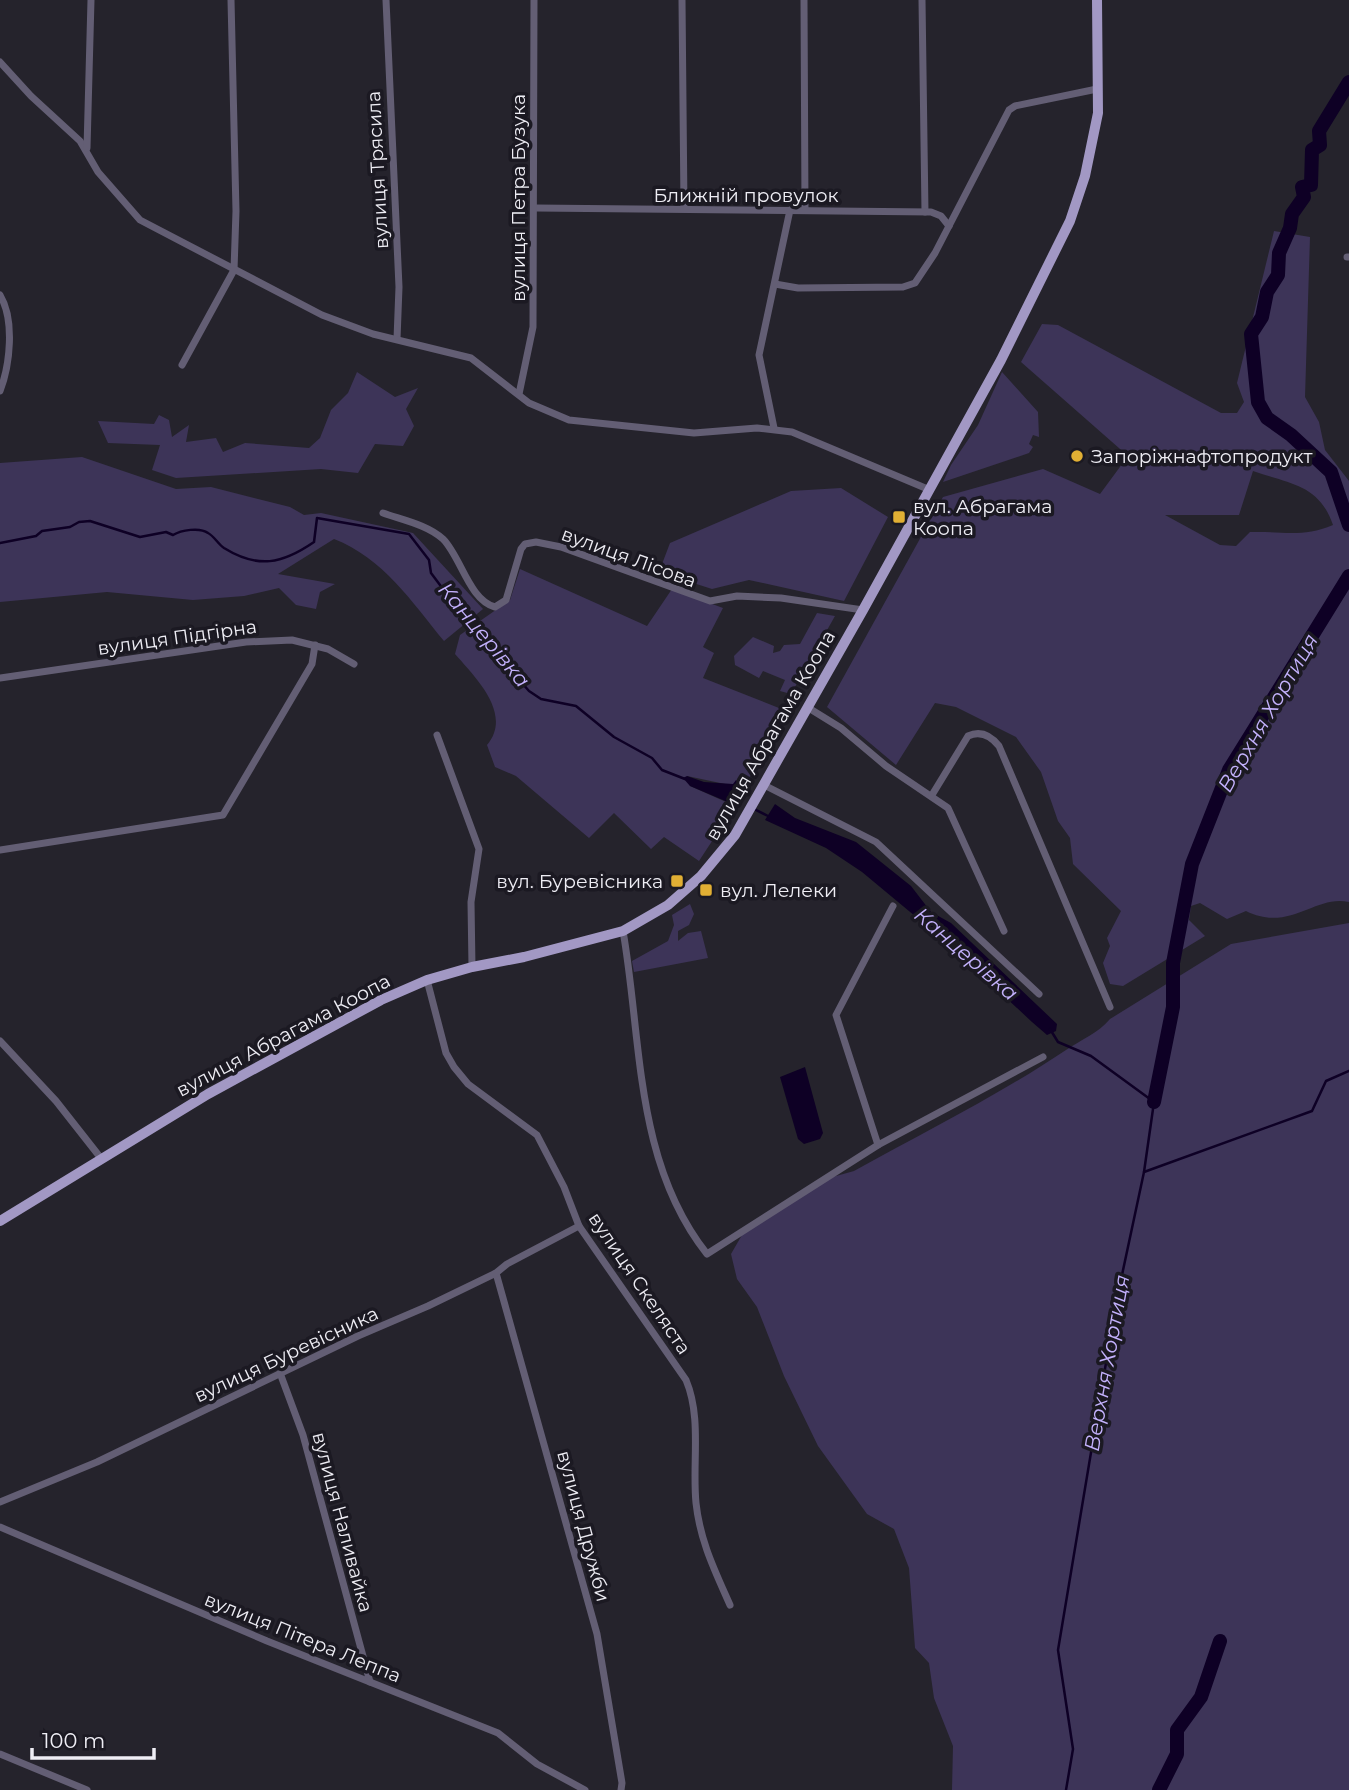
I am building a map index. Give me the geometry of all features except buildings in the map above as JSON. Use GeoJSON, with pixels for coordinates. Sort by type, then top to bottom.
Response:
{"type":"FeatureCollection","features":[{"type":"Feature","properties":{"kind":"main road","name":"вулиця Абрагама Коопа"},"geometry":{"type":"LineString","coordinates":[[0,1222],[100,1157],[325,1028],[427,980],[623,931],[668,905],[701,876],[735,835],[863,610],[1001,360],[1070,221],[1090,153],[1097,113],[1097,0]]}},
{"type":"Feature","properties":{"kind":"street"},"geometry":{"type":"LineString","coordinates":[[86,148],[91,0]]}},
{"type":"Feature","properties":{"kind":"street"},"geometry":{"type":"LineString","coordinates":[[183,365],[234,270],[236,211],[231,0]]}},
{"type":"Feature","properties":{"kind":"street","name":"вулиця Трясила"},"geometry":{"type":"LineString","coordinates":[[386,0],[399,287],[397,339]]}},
{"type":"Feature","properties":{"kind":"street","name":"вулиця Петра Бузука"},"geometry":{"type":"LineString","coordinates":[[519,394],[533,327],[536,208],[534,0]]}},
{"type":"Feature","properties":{"kind":"street"},"geometry":{"type":"LineString","coordinates":[[682,0],[684,208]]}},
{"type":"Feature","properties":{"kind":"street"},"geometry":{"type":"LineString","coordinates":[[804,0],[805,210]]}},
{"type":"Feature","properties":{"kind":"street"},"geometry":{"type":"LineString","coordinates":[[922,0],[925,212]]}},
{"type":"Feature","properties":{"kind":"street"},"geometry":{"type":"LineString","coordinates":[[0,62],[30,96],[62,122],[86,148],[98,172],[139,220],[334,320],[471,358],[540,409],[569,420],[694,433],[775,428],[792,432],[930,490]]}},
{"type":"Feature","properties":{"kind":"street"},"geometry":{"type":"LineString","coordinates":[[775,284],[798,288],[909,286],[920,277],[950,226],[1009,110],[1015,106],[1097,89]]}},
{"type":"Feature","properties":{"kind":"street","name":"Ближній провулок"},"geometry":{"type":"LineString","coordinates":[[536,208],[609,211],[684,208],[925,212],[937,213],[950,226]]}},
{"type":"Feature","properties":{"kind":"street"},"geometry":{"type":"LineString","coordinates":[[775,428],[759,355],[790,210]]}},
{"type":"Feature","properties":{"kind":"street"},"geometry":{"type":"LineString","coordinates":[[0,295],[8,324],[5,373],[0,391]]}},
{"type":"Feature","properties":{"kind":"street","name":"вулиця Лісова"},"geometry":{"type":"LineString","coordinates":[[383,513],[433,531],[451,549],[483,601],[495,607],[506,600],[521,550],[525,544],[537,542],[561,547],[710,601],[737,596],[781,598],[863,610]]}},
{"type":"Feature","properties":{"kind":"street","name":"вулиця Підгірна"},"geometry":{"type":"LineString","coordinates":[[0,678],[246,642],[292,640],[315,645],[354,664]]}},
{"type":"Feature","properties":{"kind":"street"},"geometry":{"type":"LineString","coordinates":[[0,850],[223,815],[312,664],[315,645]]}},
{"type":"Feature","properties":{"kind":"street"},"geometry":{"type":"LineString","coordinates":[[807,707],[841,728],[896,773],[932,795],[953,815],[1004,931]]}},
{"type":"Feature","properties":{"kind":"street"},"geometry":{"type":"LineString","coordinates":[[932,795],[968,736],[977,733],[993,739],[999,746],[1110,1007]]}},
{"type":"Feature","properties":{"kind":"street"},"geometry":{"type":"LineString","coordinates":[[437,735],[480,849],[471,902],[472,967]]}},
{"type":"Feature","properties":{"kind":"street"},"geometry":{"type":"LineString","coordinates":[[764,785],[876,842],[1039,994]]}},
{"type":"Feature","properties":{"kind":"street"},"geometry":{"type":"LineString","coordinates":[[878,1145],[835,1015],[893,906]]}},
{"type":"Feature","properties":{"kind":"street"},"geometry":{"type":"LineString","coordinates":[[623,931],[639,1074],[651,1132],[670,1186],[695,1239],[706,1254],[878,1145],[1043,1056]]}},
{"type":"Feature","properties":{"kind":"street","name":"вулиця Скеляста"},"geometry":{"type":"LineString","coordinates":[[427,980],[446,1053],[454,1067],[468,1084],[537,1135],[564,1187],[579,1226],[689,1389],[696,1436],[696,1501],[701,1538],[730,1605]]}},
{"type":"Feature","properties":{"kind":"street"},"geometry":{"type":"LineString","coordinates":[[0,1041],[56,1101],[100,1157]]}},
{"type":"Feature","properties":{"kind":"street","name":"вулиця Буревісника"},"geometry":{"type":"LineString","coordinates":[[0,1502],[97,1462],[496,1273],[507,1264],[579,1226]]}},
{"type":"Feature","properties":{"kind":"street","name":"вулиця Дружби"},"geometry":{"type":"LineString","coordinates":[[496,1273],[597,1634],[621,1790]]}},
{"type":"Feature","properties":{"kind":"street","name":"вулиця Наливайка"},"geometry":{"type":"LineString","coordinates":[[280,1373],[303,1435],[370,1682]]}},
{"type":"Feature","properties":{"kind":"street","name":"вулиця Пітера Леппа"},"geometry":{"type":"LineString","coordinates":[[0,1527],[498,1733],[537,1764],[585,1790]]}},
{"type":"Feature","properties":{"kind":"street"},"geometry":{"type":"LineString","coordinates":[[0,1754],[87,1790]]}},
{"type":"Feature","properties":{"kind":"shaded area"},"geometry":{"type":"Polygon","coordinates":[[[1274,231],[1310,237],[1305,397],[1319,422],[1325,450],[1349,481],[1349,902],[1325,903],[1276,918],[1262,917],[1246,911],[1227,919],[1200,903],[1191,906],[1189,920],[1205,936],[1123,986],[1110,984],[1103,963],[1110,946],[1107,938],[1121,911],[1073,864],[1070,838],[1058,821],[1041,772],[1016,737],[956,707],[935,703],[896,765],[827,707],[943,497],[1043,469],[1100,494],[1128,456],[1021,362],[1042,324],[1058,325],[1221,413],[1237,413],[1244,402],[1237,383],[1274,231]],[[1253,471],[1239,515],[1165,515],[1220,545],[1236,546],[1250,532],[1302,533],[1333,525],[1327,511],[1311,493],[1291,483],[1253,471]]]}},
{"type":"Feature","properties":{"kind":"shaded area"},"geometry":{"type":"Polygon","coordinates":[[[357,372],[395,397],[418,388],[406,409],[414,426],[403,446],[375,444],[358,473],[321,469],[176,478],[152,470],[160,445],[108,443],[98,421],[154,424],[159,415],[169,420],[172,437],[189,425],[186,442],[216,438],[223,452],[245,443],[309,448],[320,438],[331,410],[348,393],[357,372]]]}},
{"type":"Feature","properties":{"kind":"shaded area"},"geometry":{"type":"Polygon","coordinates":[[[1002,372],[1038,412],[1039,437],[1033,435],[1029,444],[1033,447],[1029,453],[943,482],[978,425],[1002,372]]]}},
{"type":"Feature","properties":{"kind":"shaded area"},"geometry":{"type":"Polygon","coordinates":[[[82,457],[176,489],[211,487],[290,507],[304,515],[321,513],[413,533],[483,609],[444,641],[382,569],[351,547],[334,539],[278,574],[335,584],[320,592],[316,609],[296,605],[279,588],[244,596],[193,600],[107,592],[0,602],[0,463],[82,457]]]}},
{"type":"Feature","properties":{"kind":"shaded area"},"geometry":{"type":"Polygon","coordinates":[[[841,488],[888,517],[844,601],[749,580],[712,589],[659,572],[670,543],[791,491],[841,488]]]}},
{"type":"Feature","properties":{"kind":"shaded area"},"geometry":{"type":"Polygon","coordinates":[[[520,569],[647,626],[672,589],[723,608],[703,647],[714,653],[703,678],[784,710],[744,788],[687,776],[690,786],[735,806],[699,861],[664,837],[651,849],[614,813],[589,838],[516,776],[495,767],[487,745],[494,733],[494,709],[481,685],[455,654],[460,635],[510,600],[520,569]]]}},
{"type":"Feature","properties":{"kind":"shaded area"},"geometry":{"type":"Polygon","coordinates":[[[817,613],[835,616],[791,694],[780,691],[785,680],[763,671],[759,678],[735,665],[734,656],[753,637],[774,646],[773,653],[780,651],[784,645],[800,644],[817,613]]]}},
{"type":"Feature","properties":{"kind":"shaded area"},"geometry":{"type":"Polygon","coordinates":[[[690,904],[694,914],[689,925],[678,931],[678,941],[688,933],[701,931],[708,958],[634,972],[632,961],[668,941],[674,925],[672,915],[690,904]]]}},
{"type":"Feature","properties":{"kind":"shaded area"},"geometry":{"type":"Polygon","coordinates":[[[1349,923],[1349,1790],[952,1790],[953,1746],[934,1698],[929,1663],[915,1648],[909,1568],[894,1529],[867,1514],[818,1446],[784,1376],[757,1307],[737,1279],[731,1254],[746,1228],[829,1178],[854,1171],[1015,1082],[1231,944],[1349,923]]]}},
{"type":"Feature","properties":{"kind":"water"},"geometry":{"type":"Polygon","coordinates":[[[687,776],[704,782],[733,784],[736,780],[744,788],[736,803],[730,803],[690,786],[683,778],[687,776]]]}},
{"type":"Feature","properties":{"kind":"water"},"geometry":{"type":"Polygon","coordinates":[[[775,804],[795,818],[856,842],[911,886],[931,912],[951,923],[1057,1024],[1056,1031],[1047,1035],[945,941],[862,872],[826,848],[765,820],[775,804]]]}},
{"type":"Feature","properties":{"kind":"water"},"geometry":{"type":"Polygon","coordinates":[[[805,1067],[823,1133],[820,1139],[804,1144],[798,1139],[780,1077],[805,1067]]]}},
{"type":"Feature","properties":{"kind":"waterway","name":"Верхня Хортиця"},"geometry":{"type":"LineString","coordinates":[[1349,82],[1319,131],[1320,145],[1312,150],[1311,185],[1302,187],[1304,197],[1292,214],[1290,228],[1279,253],[1278,275],[1267,292],[1262,317],[1251,334],[1258,402],[1267,418],[1291,435],[1331,472],[1349,525]]}},
{"type":"Feature","properties":{"kind":"waterway","name":"Канцерівка"},"geometry":{"type":"LineString","coordinates":[[0,543],[90,521],[140,537],[166,532],[173,535],[185,531],[205,531],[236,555],[270,561],[291,555],[314,542],[317,518],[409,534],[429,560],[431,573],[446,593],[473,626],[490,641],[491,648],[529,691],[541,699],[576,706],[614,737],[652,758],[662,770],[685,779]]}},
{"type":"Feature","properties":{"kind":"waterway","name":"Верхня Хортиця"},"geometry":{"type":"LineString","coordinates":[[1154,1102],[1173,1007],[1173,963],[1192,864],[1229,770],[1349,576]]}},
{"type":"Feature","properties":{"kind":"waterway","name":"Канцерівка"},"geometry":{"type":"LineString","coordinates":[[752,808],[768,816]]}},
{"type":"Feature","properties":{"kind":"waterway","name":"Канцерівка"},"geometry":{"type":"LineString","coordinates":[[1050,1029],[1058,1042],[1091,1056],[1154,1102],[1144,1172]]}},
{"type":"Feature","properties":{"kind":"waterway","name":"Верхня Хортиця"},"geometry":{"type":"LineString","coordinates":[[1066,1790],[1073,1749],[1058,1650],[1116,1303],[1144,1172],[1312,1111],[1326,1081],[1349,1071]]}},
{"type":"Feature","properties":{"kind":"waterway","name":"Верхня Хортиця"},"geometry":{"type":"LineString","coordinates":[[1159,1790],[1177,1754],[1177,1730],[1201,1697],[1220,1641]]}},
{"type":"Feature","properties":{"kind":"place","name":"Запоріжнафтопродукт"},"geometry":{"type":"Point","coordinates":[1077,456]}},
{"type":"Feature","properties":{"kind":"place","name":"вул. Абрагама Коопа"},"geometry":{"type":"Point","coordinates":[899,517]}},
{"type":"Feature","properties":{"kind":"place","name":"вул. Буревісника"},"geometry":{"type":"Point","coordinates":[677,881]}},
{"type":"Feature","properties":{"kind":"place","name":"вул. Лелеки"},"geometry":{"type":"Point","coordinates":[706,890]}}]}
